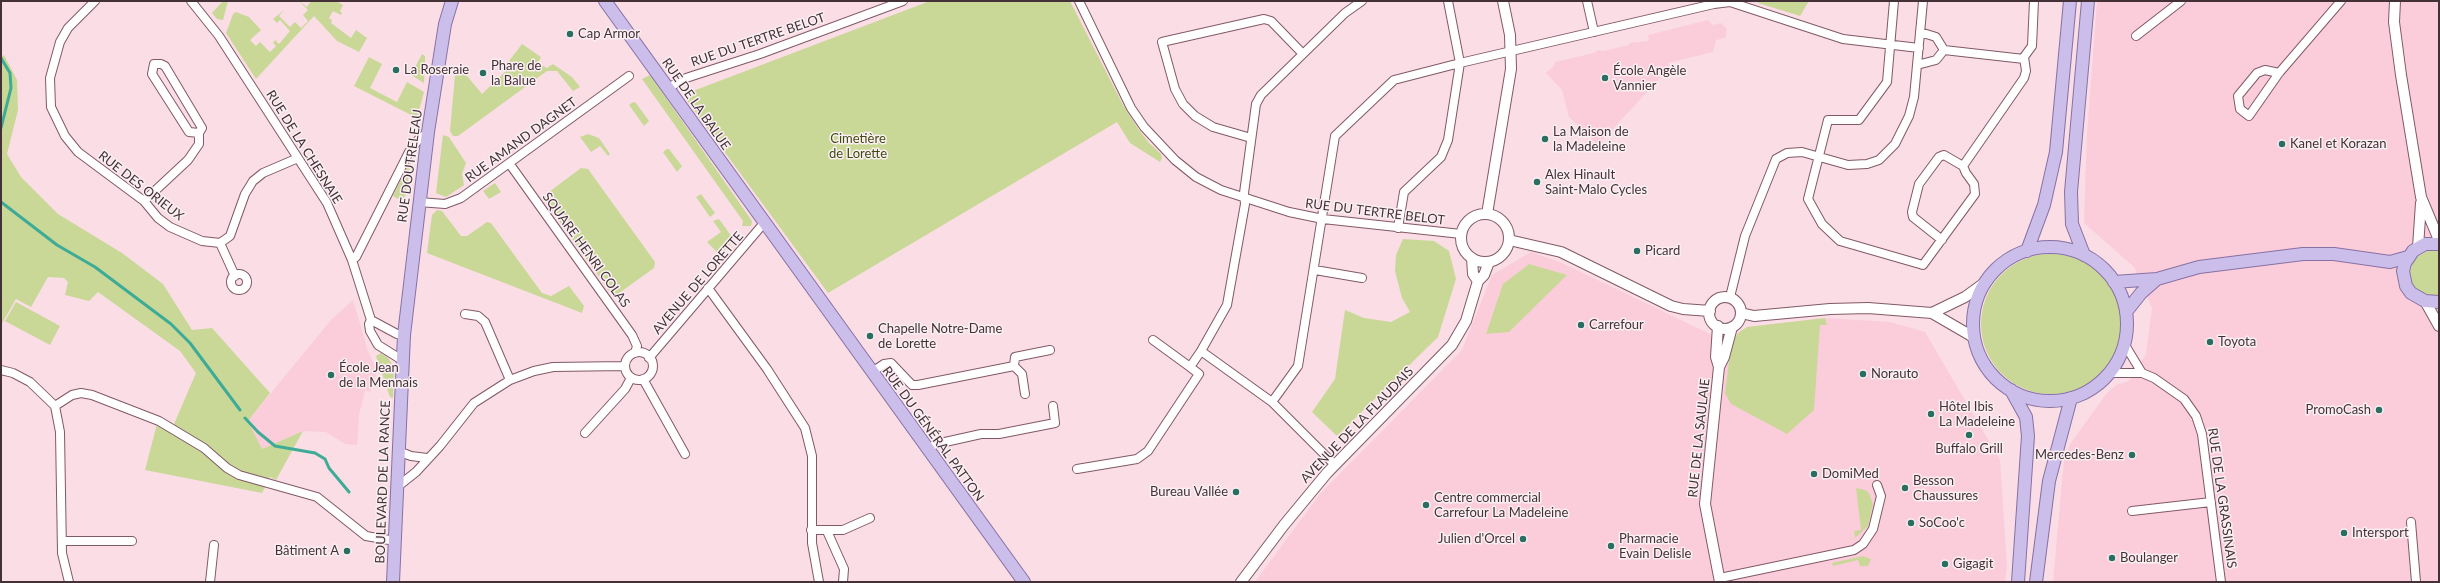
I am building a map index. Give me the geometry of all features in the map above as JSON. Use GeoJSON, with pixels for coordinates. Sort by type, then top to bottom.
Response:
{"type":"FeatureCollection","features":[{"type":"Feature","properties":{"kind":"main road","name":"RUE DOUTRELEAU"},"geometry":{"type":"LineString","coordinates":[[404,335],[428,132],[445,24],[452,1]]}},
{"type":"Feature","properties":{"kind":"main road","name":"RUE DE LA BALUE"},"geometry":{"type":"LineString","coordinates":[[605,1],[764,223]]}},
{"type":"Feature","properties":{"kind":"main road"},"geometry":{"type":"LineString","coordinates":[[2028,251],[2044,205],[2056,152],[2070,1]]}},
{"type":"Feature","properties":{"kind":"main road"},"geometry":{"type":"LineString","coordinates":[[2084,255],[2072,224],[2071,192],[2088,1]]}},
{"type":"Feature","properties":{"kind":"main road","name":"RUE DU GÉNÉRAL PATTON"},"geometry":{"type":"LineString","coordinates":[[764,223],[1024,582]]}},
{"type":"Feature","properties":{"kind":"main road"},"geometry":{"type":"LineString","coordinates":[[2404,278],[2405,264],[2408,257],[2418,247],[2426,244],[2439,244]]}},
{"type":"Feature","properties":{"kind":"main road"},"geometry":{"type":"LineString","coordinates":[[2056,247],[2084,255],[2100,265],[2114,282],[2126,312],[2127,330],[2125,345],[2110,373],[2096,386],[2071,398],[2042,401],[2026,397],[2011,390],[1998,380],[1987,368],[1979,354],[1975,338],[1974,314],[1977,302],[1987,281],[1998,268],[2011,258],[2028,251],[2056,247]]}},
{"type":"Feature","properties":{"kind":"main road"},"geometry":{"type":"LineString","coordinates":[[2114,282],[2157,279],[2199,267],[2314,253],[2390,262],[2408,257]]}},
{"type":"Feature","properties":{"kind":"main road"},"geometry":{"type":"LineString","coordinates":[[2390,262],[2404,278],[2411,293],[2424,301],[2439,302]]}},
{"type":"Feature","properties":{"kind":"main road"},"geometry":{"type":"LineString","coordinates":[[2126,312],[2141,293],[2157,279]]}},
{"type":"Feature","properties":{"kind":"main road","name":"BOULEVARD DE LA RANCE"},"geometry":{"type":"LineString","coordinates":[[393,582],[404,335]]}},
{"type":"Feature","properties":{"kind":"main road"},"geometry":{"type":"LineString","coordinates":[[2011,390],[2026,417],[2028,436],[2018,582]]}},
{"type":"Feature","properties":{"kind":"main road"},"geometry":{"type":"LineString","coordinates":[[2036,582],[2049,481],[2071,398]]}},
{"type":"Feature","properties":{"kind":"street","name":"RUE DES ORIEUX"},"geometry":{"type":"LineString","coordinates":[[95,1],[68,28],[60,42],[50,78],[51,107],[65,136],[78,152],[144,201],[158,218],[170,227],[202,241],[220,243]]}},
{"type":"Feature","properties":{"kind":"street","name":"RUE DE LA CHESNAIE"},"geometry":{"type":"LineString","coordinates":[[191,1],[219,36],[327,203],[352,260],[371,320],[369,324],[370,331],[378,345],[402,360]]}},
{"type":"Feature","properties":{"kind":"street","name":"RUE DU TERTRE BELOT"},"geometry":{"type":"LineString","coordinates":[[1079,1],[1131,108],[1154,140],[1196,177],[1221,190],[1245,198],[1323,219],[1461,234]]}},
{"type":"Feature","properties":{"kind":"street"},"geometry":{"type":"LineString","coordinates":[[1190,367],[1201,351],[1227,305],[1245,198],[1256,104],[1261,95],[1345,13],[1362,1]]}},
{"type":"Feature","properties":{"kind":"street"},"geometry":{"type":"LineString","coordinates":[[1398,228],[1404,192],[1445,150],[1460,63],[1448,1]]}},
{"type":"Feature","properties":{"kind":"street"},"geometry":{"type":"LineString","coordinates":[[1487,214],[1500,140],[1512,51],[1503,1]]}},
{"type":"Feature","properties":{"kind":"street"},"geometry":{"type":"LineString","coordinates":[[1587,1],[1594,32]]}},
{"type":"Feature","properties":{"kind":"street"},"geometry":{"type":"LineString","coordinates":[[1894,1],[1887,82],[1883,91],[1859,120],[1828,120],[1808,199],[1822,224],[1840,240],[1923,266],[1942,240],[1975,194],[1974,184],[1963,166],[1944,155],[1939,157],[1919,184],[1912,212],[1913,217],[1942,240]]}},
{"type":"Feature","properties":{"kind":"street"},"geometry":{"type":"LineString","coordinates":[[1730,298],[1746,236],[1776,159],[1795,152],[1818,156],[1848,165],[1857,165],[1879,160],[1890,151],[1900,138],[1909,116],[1919,48],[1923,1]]}},
{"type":"Feature","properties":{"kind":"street"},"geometry":{"type":"LineString","coordinates":[[1963,166],[2024,78],[2026,71],[2024,58],[2032,46],[2034,1]]}},
{"type":"Feature","properties":{"kind":"street"},"geometry":{"type":"LineString","coordinates":[[2136,36],[2181,1]]}},
{"type":"Feature","properties":{"kind":"street"},"geometry":{"type":"LineString","coordinates":[[2279,73],[2265,70],[2257,73],[2244,86],[2238,96],[2240,109],[2249,116],[2279,73],[2341,1]]}},
{"type":"Feature","properties":{"kind":"street"},"geometry":{"type":"LineString","coordinates":[[2395,1],[2394,22],[2401,75],[2421,197],[2418,247]]}},
{"type":"Feature","properties":{"kind":"street","name":"RUE DU TERTRE BELOT"},"geometry":{"type":"LineString","coordinates":[[668,88],[686,78],[760,54],[899,2]]}},
{"type":"Feature","properties":{"kind":"street"},"geometry":{"type":"LineString","coordinates":[[1272,402],[1298,366],[1315,270],[1332,145],[1335,136],[1394,80],[1460,63],[1730,2],[1843,40],[1919,48]]}},
{"type":"Feature","properties":{"kind":"street"},"geometry":{"type":"LineString","coordinates":[[1251,138],[1212,127],[1195,116],[1183,104],[1175,89],[1162,42],[1264,19],[1271,21],[1303,54]]}},
{"type":"Feature","properties":{"kind":"street"},"geometry":{"type":"LineString","coordinates":[[1920,32],[1936,37],[1944,50]]}},
{"type":"Feature","properties":{"kind":"street"},"geometry":{"type":"LineString","coordinates":[[1944,50],[2024,58]]}},
{"type":"Feature","properties":{"kind":"street"},"geometry":{"type":"LineString","coordinates":[[1917,64],[1936,60],[1944,50]]}},
{"type":"Feature","properties":{"kind":"street"},"geometry":{"type":"LineString","coordinates":[[144,201],[188,160],[199,144],[199,133],[202,128],[202,124],[165,66],[161,64],[154,64],[152,74],[168,100],[189,132],[199,133]]}},
{"type":"Feature","properties":{"kind":"street","name":"RUE AMAND DAGNET"},"geometry":{"type":"LineString","coordinates":[[419,202],[445,204],[454,202],[629,76]]}},
{"type":"Feature","properties":{"kind":"street"},"geometry":{"type":"LineString","coordinates":[[352,260],[356,257],[409,152],[418,140],[428,132]]}},
{"type":"Feature","properties":{"kind":"street"},"geometry":{"type":"LineString","coordinates":[[235,276],[220,243],[230,236],[245,194],[253,182],[263,173],[298,158]]}},
{"type":"Feature","properties":{"kind":"street","name":"SQUARE HENRI COLAS"},"geometry":{"type":"LineString","coordinates":[[509,163],[632,335],[637,346],[635,353]]}},
{"type":"Feature","properties":{"kind":"street"},"geometry":{"type":"LineString","coordinates":[[2421,197],[2439,240]]}},
{"type":"Feature","properties":{"kind":"street"},"geometry":{"type":"LineString","coordinates":[[1480,214],[1487,214],[1501,220],[1506,226],[1509,240],[1503,255],[1489,262],[1472,258],[1463,248],[1461,234],[1467,221],[1480,214]]}},
{"type":"Feature","properties":{"kind":"street","name":"AVENUE DE LORETTE"},"geometry":{"type":"LineString","coordinates":[[649,358],[764,223]]}},
{"type":"Feature","properties":{"kind":"street"},"geometry":{"type":"LineString","coordinates":[[1509,240],[1561,252],[1672,306],[1689,310],[1710,311]]}},
{"type":"Feature","properties":{"kind":"street"},"geometry":{"type":"LineString","coordinates":[[1472,258],[1473,274],[1478,281]]}},
{"type":"Feature","properties":{"kind":"street","name":"AVENUE DE LA FLAUDAIS"},"geometry":{"type":"LineString","coordinates":[[1241,582],[1284,524],[1335,465],[1452,345],[1466,321],[1478,281],[1484,275],[1489,262]]}},
{"type":"Feature","properties":{"kind":"street"},"geometry":{"type":"LineString","coordinates":[[1315,270],[1362,278]]}},
{"type":"Feature","properties":{"kind":"street"},"geometry":{"type":"LineString","coordinates":[[1932,313],[1965,297],[1987,281]]}},
{"type":"Feature","properties":{"kind":"street"},"geometry":{"type":"LineString","coordinates":[[708,288],[767,369],[805,428],[812,456],[811,530],[820,582]]}},
{"type":"Feature","properties":{"kind":"street"},"geometry":{"type":"LineString","coordinates":[[1724,297],[1730,298],[1738,303],[1741,313],[1738,321],[1732,327],[1718,326],[1713,322],[1710,311],[1714,301],[1724,297]]}},
{"type":"Feature","properties":{"kind":"street"},"geometry":{"type":"LineString","coordinates":[[2424,301],[2439,326]]}},
{"type":"Feature","properties":{"kind":"street"},"geometry":{"type":"LineString","coordinates":[[1741,313],[1754,316],[1862,308],[1932,313],[1975,338]]}},
{"type":"Feature","properties":{"kind":"street"},"geometry":{"type":"LineString","coordinates":[[465,314],[478,316],[485,322],[510,380]]}},
{"type":"Feature","properties":{"kind":"street"},"geometry":{"type":"LineString","coordinates":[[371,320],[397,334],[404,335]]}},
{"type":"Feature","properties":{"kind":"street","name":"RUE DE LA SAULAIE"},"geometry":{"type":"LineString","coordinates":[[1718,326],[1716,357],[1719,367]]}},
{"type":"Feature","properties":{"kind":"street","name":"RUE DE LA SAULAIE"},"geometry":{"type":"LineString","coordinates":[[1720,580],[1705,504],[1719,367],[1724,357],[1732,327]]}},
{"type":"Feature","properties":{"kind":"street"},"geometry":{"type":"LineString","coordinates":[[1077,469],[1137,459],[1148,451],[1199,374],[1153,340]]}},
{"type":"Feature","properties":{"kind":"street"},"geometry":{"type":"LineString","coordinates":[[2125,345],[2142,373]]}},
{"type":"Feature","properties":{"kind":"street"},"geometry":{"type":"LineString","coordinates":[[1014,366],[1015,357],[1050,350]]}},
{"type":"Feature","properties":{"kind":"street"},"geometry":{"type":"LineString","coordinates":[[1201,351],[1272,402],[1335,465]]}},
{"type":"Feature","properties":{"kind":"street"},"geometry":{"type":"LineString","coordinates":[[631,378],[625,366],[628,358],[635,353],[643,353],[649,358],[652,370],[644,379]]}},
{"type":"Feature","properties":{"kind":"street"},"geometry":{"type":"LineString","coordinates":[[872,372],[884,364],[891,363],[912,385],[918,385],[1014,366]]}},
{"type":"Feature","properties":{"kind":"street"},"geometry":{"type":"LineString","coordinates":[[397,487],[416,472],[426,458],[440,446],[474,403],[510,380],[534,371],[553,367],[625,366]]}},
{"type":"Feature","properties":{"kind":"street"},"geometry":{"type":"LineString","coordinates":[[1014,366],[1022,374],[1025,394]]}},
{"type":"Feature","properties":{"kind":"street"},"geometry":{"type":"LineString","coordinates":[[1,370],[30,382],[55,406],[60,432],[62,541],[64,568],[69,582]]}},
{"type":"Feature","properties":{"kind":"street","name":"RUE DE LA GRASSINAIS"},"geometry":{"type":"LineString","coordinates":[[2110,373],[2142,373],[2176,391],[2191,407],[2196,416],[2202,434],[2221,582]]}},
{"type":"Feature","properties":{"kind":"street"},"geometry":{"type":"LineString","coordinates":[[631,378],[644,379]]}},
{"type":"Feature","properties":{"kind":"street"},"geometry":{"type":"LineString","coordinates":[[585,433],[631,378]]}},
{"type":"Feature","properties":{"kind":"street"},"geometry":{"type":"LineString","coordinates":[[644,379],[685,454]]}},
{"type":"Feature","properties":{"kind":"street"},"geometry":{"type":"LineString","coordinates":[[55,406],[72,395],[81,394],[115,404],[159,421],[204,448],[227,468],[268,484],[317,497],[366,536],[395,541]]}},
{"type":"Feature","properties":{"kind":"street"},"geometry":{"type":"LineString","coordinates":[[927,449],[936,444],[981,434],[999,434],[1055,423],[1053,406]]}},
{"type":"Feature","properties":{"kind":"street"},"geometry":{"type":"LineString","coordinates":[[398,451],[411,456],[426,458]]}},
{"type":"Feature","properties":{"kind":"street"},"geometry":{"type":"LineString","coordinates":[[1720,580],[1854,550],[1863,544],[1874,529],[1881,496],[1877,485]]}},
{"type":"Feature","properties":{"kind":"street"},"geometry":{"type":"LineString","coordinates":[[2132,511],[2211,502]]}},
{"type":"Feature","properties":{"kind":"street"},"geometry":{"type":"LineString","coordinates":[[811,530],[843,530],[856,526],[870,518]]}},
{"type":"Feature","properties":{"kind":"street"},"geometry":{"type":"LineString","coordinates":[[2410,522],[2416,582]]}},
{"type":"Feature","properties":{"kind":"street"},"geometry":{"type":"LineString","coordinates":[[827,531],[844,569],[843,582]]}},
{"type":"Feature","properties":{"kind":"street"},"geometry":{"type":"LineString","coordinates":[[62,541],[132,541]]}},
{"type":"Feature","properties":{"kind":"street"},"geometry":{"type":"LineString","coordinates":[[210,582],[214,546]]}},
{"type":"Feature","properties":{"kind":"shaded area"},"geometry":{"type":"Polygon","coordinates":[[[2097,1],[2439,1],[2439,582],[2053,582],[2064,460],[2070,444],[2107,393],[2116,385],[2129,381],[2146,354],[2152,308],[2134,267],[2084,223],[2087,134],[2097,1]]]}},
{"type":"Feature","properties":{"kind":"shaded area","name":"École Angèle Vannier"},"geometry":{"type":"Polygon","coordinates":[[[1708,20],[1713,25],[1721,23],[1727,29],[1725,38],[1716,40],[1713,52],[1668,63],[1670,67],[1598,145],[1569,117],[1562,90],[1546,73],[1554,66],[1555,62],[1594,53],[1598,50],[1603,51],[1629,45],[1629,43],[1649,41],[1648,35],[1708,20]]]}},
{"type":"Feature","properties":{"kind":"shaded area"},"geometry":{"type":"Polygon","coordinates":[[[1531,252],[1562,263],[1712,335],[1734,337],[1747,327],[1825,318],[1890,322],[1925,332],[2000,460],[2007,567],[2005,582],[1255,582],[1320,494],[1462,350],[1492,275],[1531,252]]]}},
{"type":"Feature","properties":{"kind":"shaded area","name":"École Jean de la Mennais"},"geometry":{"type":"Polygon","coordinates":[[[353,300],[368,351],[377,371],[370,392],[365,390],[359,415],[357,445],[345,444],[326,432],[303,431],[262,449],[248,421],[331,320],[353,300]]]}},
{"type":"Feature","properties":{"kind":"green space"},"geometry":{"type":"Polygon","coordinates":[[[223,1],[228,1],[223,20],[217,19],[212,13],[223,1]]]}},
{"type":"Feature","properties":{"kind":"green space"},"geometry":{"type":"Polygon","coordinates":[[[299,1],[307,7],[311,1],[336,1],[343,5],[340,11],[342,13],[341,15],[333,11],[329,18],[332,20],[331,23],[351,38],[356,30],[367,38],[359,52],[337,41],[314,16],[256,79],[226,33],[233,14],[236,12],[249,17],[261,30],[250,40],[256,46],[260,42],[270,52],[276,46],[273,43],[275,40],[279,44],[290,31],[280,20],[277,23],[273,19],[284,10],[279,16],[290,27],[295,22],[301,28],[308,21],[303,15],[308,10],[299,1]]]}},
{"type":"Feature","properties":{"kind":"green space","name":"Cimetière de Lorette"},"geometry":{"type":"Polygon","coordinates":[[[930,1],[1070,1],[1123,105],[1139,130],[1149,143],[1161,154],[1162,158],[1160,162],[1130,143],[1117,122],[828,293],[688,102],[685,94],[930,1]]]}},
{"type":"Feature","properties":{"kind":"green space"},"geometry":{"type":"Polygon","coordinates":[[[1759,1],[1809,1],[1800,16],[1758,3],[1759,1]]]}},
{"type":"Feature","properties":{"kind":"green space"},"geometry":{"type":"Polygon","coordinates":[[[522,44],[541,57],[538,63],[547,68],[553,64],[572,77],[580,87],[573,91],[557,71],[547,71],[458,136],[453,136],[450,131],[455,75],[463,71],[482,94],[513,64],[509,61],[522,44]]]}},
{"type":"Feature","properties":{"kind":"green space"},"geometry":{"type":"Polygon","coordinates":[[[422,54],[425,56],[424,83],[411,75],[422,54]]]}},
{"type":"Feature","properties":{"kind":"green space"},"geometry":{"type":"Polygon","coordinates":[[[4,55],[17,80],[18,110],[7,154],[21,177],[58,214],[122,253],[163,284],[192,330],[212,328],[270,393],[248,421],[262,449],[303,431],[276,480],[270,477],[262,493],[145,470],[157,424],[171,431],[196,373],[180,351],[98,292],[89,301],[65,295],[68,282],[64,278],[48,277],[31,307],[16,299],[1,325],[1,57],[4,55]]]}},
{"type":"Feature","properties":{"kind":"green space"},"geometry":{"type":"Polygon","coordinates":[[[369,57],[382,64],[370,88],[397,102],[407,82],[424,92],[417,118],[354,86],[369,57]]]}},
{"type":"Feature","properties":{"kind":"green space"},"geometry":{"type":"Polygon","coordinates":[[[650,75],[752,221],[751,226],[742,226],[743,221],[642,79],[650,75]]]}},
{"type":"Feature","properties":{"kind":"green space"},"geometry":{"type":"Polygon","coordinates":[[[633,102],[636,103],[649,121],[644,126],[629,105],[633,102]]]}},
{"type":"Feature","properties":{"kind":"green space"},"geometry":{"type":"Polygon","coordinates":[[[588,134],[599,138],[610,154],[608,156],[600,146],[591,152],[580,137],[588,134]]]}},
{"type":"Feature","properties":{"kind":"green space"},"geometry":{"type":"Polygon","coordinates":[[[443,135],[449,137],[466,163],[462,174],[464,185],[446,197],[436,193],[443,135]]]}},
{"type":"Feature","properties":{"kind":"green space"},"geometry":{"type":"Polygon","coordinates":[[[669,149],[682,166],[677,172],[663,152],[669,149]]]}},
{"type":"Feature","properties":{"kind":"green space"},"geometry":{"type":"Polygon","coordinates":[[[410,161],[411,162],[404,202],[393,196],[410,161]]]}},
{"type":"Feature","properties":{"kind":"green space"},"geometry":{"type":"Polygon","coordinates":[[[581,168],[588,169],[655,262],[654,268],[615,296],[612,295],[543,198],[581,168]]]}},
{"type":"Feature","properties":{"kind":"green space"},"geometry":{"type":"Polygon","coordinates":[[[495,183],[501,192],[489,199],[483,191],[495,183]]]}},
{"type":"Feature","properties":{"kind":"green space"},"geometry":{"type":"Polygon","coordinates":[[[701,194],[715,213],[710,217],[696,197],[701,194]]]}},
{"type":"Feature","properties":{"kind":"green space"},"geometry":{"type":"Polygon","coordinates":[[[437,210],[442,211],[461,236],[467,236],[487,222],[491,223],[542,293],[551,296],[569,286],[584,306],[582,313],[427,253],[432,215],[437,210]]]}},
{"type":"Feature","properties":{"kind":"green space"},"geometry":{"type":"Polygon","coordinates":[[[719,219],[732,237],[730,244],[723,252],[718,253],[707,242],[721,232],[713,221],[719,219]]]}},
{"type":"Feature","properties":{"kind":"green space"},"geometry":{"type":"Polygon","coordinates":[[[1403,239],[1434,241],[1449,251],[1456,279],[1438,337],[1337,436],[1312,412],[1335,379],[1345,310],[1364,318],[1391,322],[1410,312],[1402,298],[1395,271],[1396,255],[1403,239]]]}},
{"type":"Feature","properties":{"kind":"green space"},"geometry":{"type":"Polygon","coordinates":[[[2429,250],[2439,250],[2439,298],[2426,297],[2412,286],[2409,275],[2414,259],[2429,250]]]}},
{"type":"Feature","properties":{"kind":"green space"},"geometry":{"type":"Polygon","coordinates":[[[2058,254],[2078,259],[2101,274],[2116,297],[2120,310],[2120,338],[2116,351],[2101,374],[2078,389],[2065,393],[2044,394],[2024,389],[2001,374],[1986,351],[1982,338],[1981,317],[1986,297],[2001,274],[2024,259],[2037,255],[2058,254]]]}},
{"type":"Feature","properties":{"kind":"green space"},"geometry":{"type":"Polygon","coordinates":[[[1529,264],[1567,275],[1509,332],[1486,334],[1503,284],[1529,264]]]}},
{"type":"Feature","properties":{"kind":"green space"},"geometry":{"type":"Polygon","coordinates":[[[16,302],[60,326],[50,345],[5,321],[16,302]]]}},
{"type":"Feature","properties":{"kind":"green space"},"geometry":{"type":"Polygon","coordinates":[[[1825,318],[1827,325],[1820,325],[1814,410],[1787,434],[1731,404],[1725,393],[1731,345],[1738,333],[1747,327],[1825,318]]]}},
{"type":"Feature","properties":{"kind":"green space"},"geometry":{"type":"Polygon","coordinates":[[[381,353],[388,358],[394,367],[393,398],[390,397],[376,356],[381,353]]]}},
{"type":"Feature","properties":{"kind":"green space"},"geometry":{"type":"Polygon","coordinates":[[[1856,488],[1865,490],[1869,493],[1873,504],[1868,526],[1855,538],[1854,531],[1861,530],[1856,488]]]}},
{"type":"Feature","properties":{"kind":"green space"},"geometry":{"type":"Polygon","coordinates":[[[1863,556],[1871,559],[1868,566],[1860,566],[1858,560],[1833,566],[1832,563],[1863,556]]]}},
{"type":"Feature","properties":{"kind":"waterway"},"geometry":{"type":"LineString","coordinates":[[1,58],[10,73],[11,88],[1,128]]}},
{"type":"Feature","properties":{"kind":"waterway"},"geometry":{"type":"LineString","coordinates":[[1,202],[57,245],[95,267],[171,324],[190,343],[240,410]]}},
{"type":"Feature","properties":{"kind":"waterway"},"geometry":{"type":"LineString","coordinates":[[245,418],[258,432],[275,446],[315,453],[325,459],[329,468],[349,492]]}},
{"type":"Feature","properties":{"kind":"place","name":"Cap Armor"},"geometry":{"type":"Point","coordinates":[570,34]}},
{"type":"Feature","properties":{"kind":"place","name":"La Roseraie"},"geometry":{"type":"Point","coordinates":[396,70]}},
{"type":"Feature","properties":{"kind":"place","name":"Phare de la Balue"},"geometry":{"type":"Point","coordinates":[483,73]}},
{"type":"Feature","properties":{"kind":"place","name":"École Angèle Vannier"},"geometry":{"type":"Point","coordinates":[1605,78]}},
{"type":"Feature","properties":{"kind":"place","name":"La Maison de la Madeleine"},"geometry":{"type":"Point","coordinates":[1545,139]}},
{"type":"Feature","properties":{"kind":"place","name":"Kanel et Korazan"},"geometry":{"type":"Point","coordinates":[2282,144]}},
{"type":"Feature","properties":{"kind":"place","name":"Alex Hinault Saint-Malo Cycles"},"geometry":{"type":"Point","coordinates":[1537,182]}},
{"type":"Feature","properties":{"kind":"place","name":"Picard"},"geometry":{"type":"Point","coordinates":[1637,251]}},
{"type":"Feature","properties":{"kind":"place","name":"Carrefour"},"geometry":{"type":"Point","coordinates":[1581,325]}},
{"type":"Feature","properties":{"kind":"place","name":"Chapelle Notre-Dame de Lorette"},"geometry":{"type":"Point","coordinates":[870,336]}},
{"type":"Feature","properties":{"kind":"place","name":"Toyota"},"geometry":{"type":"Point","coordinates":[2210,342]}},
{"type":"Feature","properties":{"kind":"place","name":"Norauto"},"geometry":{"type":"Point","coordinates":[1863,374]}},
{"type":"Feature","properties":{"kind":"place","name":"École Jean de la Mennais"},"geometry":{"type":"Point","coordinates":[331,375]}},
{"type":"Feature","properties":{"kind":"place","name":"PromoCash"},"geometry":{"type":"Point","coordinates":[2379,410]}},
{"type":"Feature","properties":{"kind":"place","name":"Hôtel Ibis La Madeleine"},"geometry":{"type":"Point","coordinates":[1931,414]}},
{"type":"Feature","properties":{"kind":"place","name":"Buffalo Grill"},"geometry":{"type":"Point","coordinates":[1969,435]}},
{"type":"Feature","properties":{"kind":"place","name":"Mercedes-Benz"},"geometry":{"type":"Point","coordinates":[2132,455]}},
{"type":"Feature","properties":{"kind":"place","name":"DomiMed"},"geometry":{"type":"Point","coordinates":[1814,474]}},
{"type":"Feature","properties":{"kind":"place","name":"Besson Chaussures"},"geometry":{"type":"Point","coordinates":[1905,488]}},
{"type":"Feature","properties":{"kind":"place","name":"Bureau Vallée"},"geometry":{"type":"Point","coordinates":[1236,492]}},
{"type":"Feature","properties":{"kind":"place","name":"Centre commercial Carrefour La Madeleine"},"geometry":{"type":"Point","coordinates":[1426,505]}},
{"type":"Feature","properties":{"kind":"place","name":"SoCoo'c"},"geometry":{"type":"Point","coordinates":[1911,523]}},
{"type":"Feature","properties":{"kind":"place","name":"Intersport"},"geometry":{"type":"Point","coordinates":[2344,533]}},
{"type":"Feature","properties":{"kind":"place","name":"Julien d'Orcel"},"geometry":{"type":"Point","coordinates":[1523,539]}},
{"type":"Feature","properties":{"kind":"place","name":"Pharmacie Evain Delisle"},"geometry":{"type":"Point","coordinates":[1611,546]}},
{"type":"Feature","properties":{"kind":"place","name":"Bâtiment A"},"geometry":{"type":"Point","coordinates":[347,551]}},
{"type":"Feature","properties":{"kind":"place","name":"Boulanger"},"geometry":{"type":"Point","coordinates":[2112,558]}},
{"type":"Feature","properties":{"kind":"place","name":"Gigagit"},"geometry":{"type":"Point","coordinates":[1945,564]}}]}
